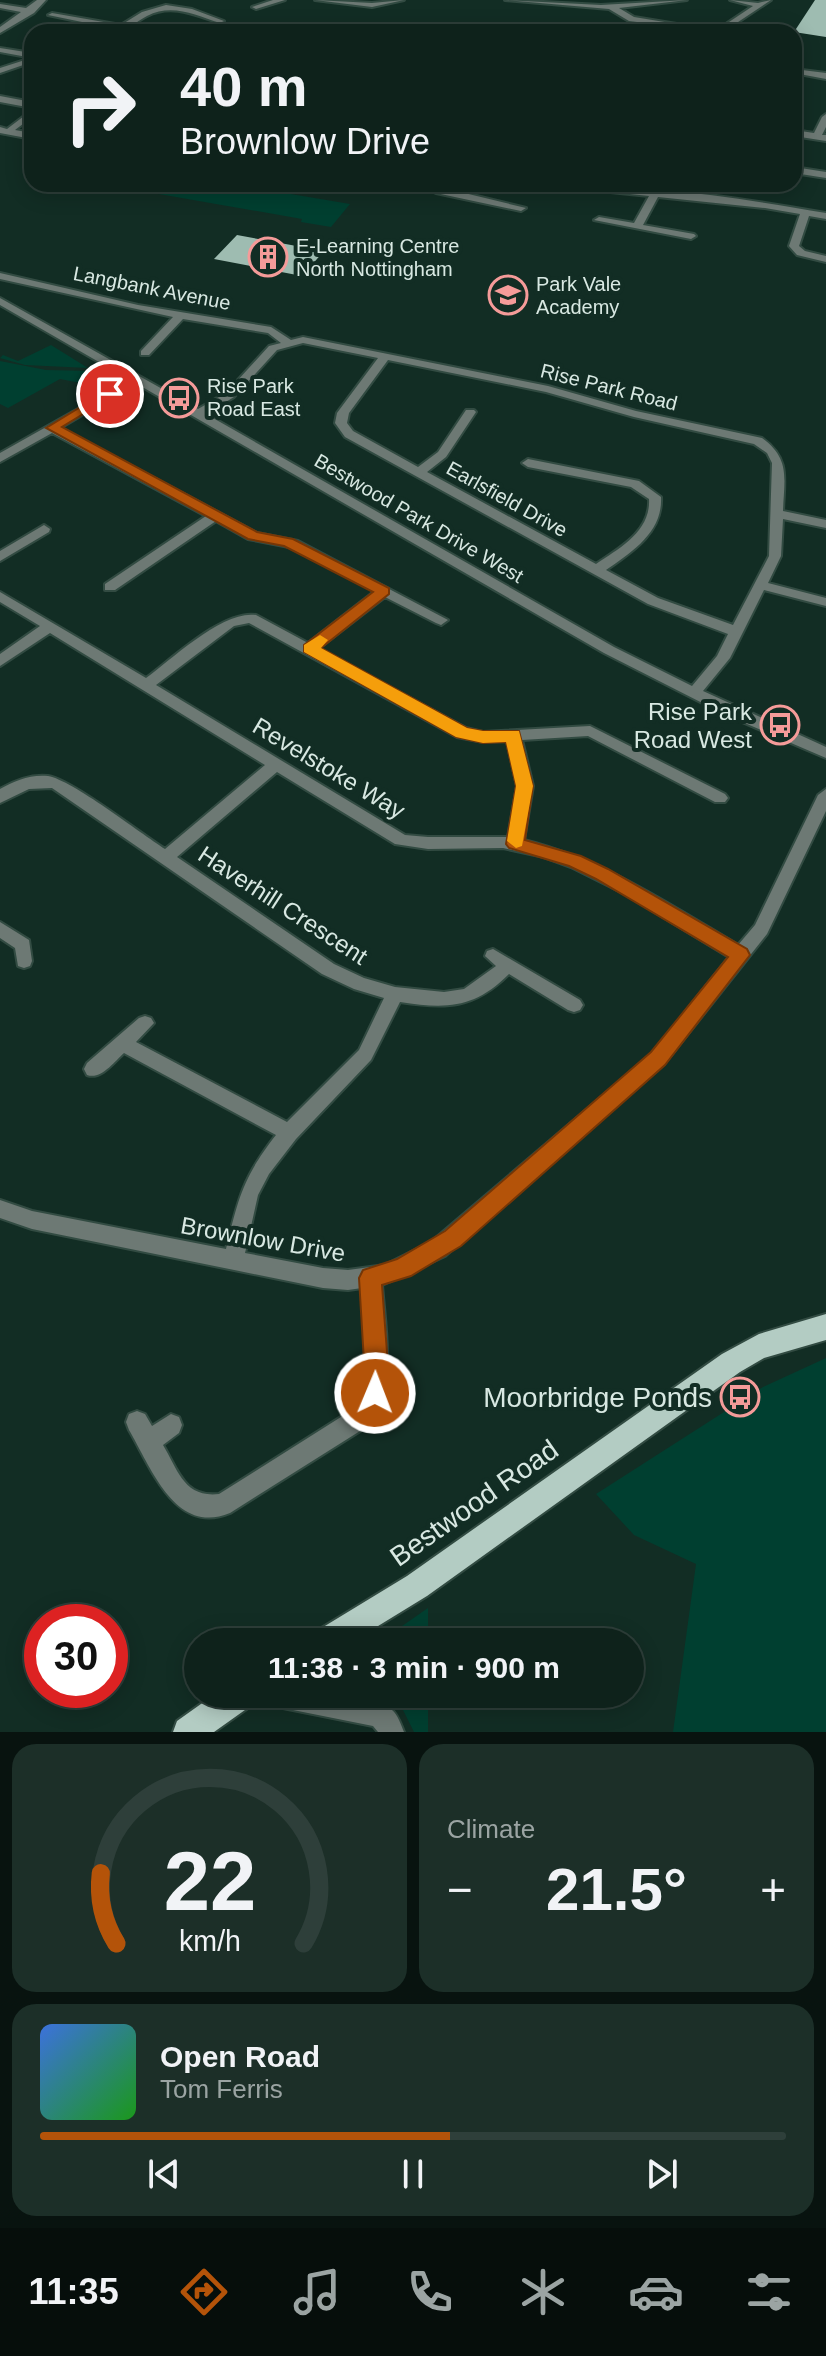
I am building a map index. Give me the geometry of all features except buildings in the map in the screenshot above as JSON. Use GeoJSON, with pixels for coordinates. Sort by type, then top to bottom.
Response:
{"type":"FeatureCollection","features":[{"type":"Feature","properties":{"kind":"main road","name":"Bestwood Road"},"geometry":{"type":"LineString","coordinates":[[348,1628],[417,1586],[731,1363],[759,1347],[826,1327]]}},
{"type":"Feature","properties":{"kind":"main road"},"geometry":{"type":"LineString","coordinates":[[188,1732],[221,1708]]}},
{"type":"Feature","properties":{"kind":"street"},"geometry":{"type":"LineString","coordinates":[[0,31],[42,0]]}},
{"type":"Feature","properties":{"kind":"street"},"geometry":{"type":"LineString","coordinates":[[260,3],[281,0]]}},
{"type":"Feature","properties":{"kind":"street"},"geometry":{"type":"LineString","coordinates":[[319,0],[383,5],[400,0]]}},
{"type":"Feature","properties":{"kind":"street"},"geometry":{"type":"LineString","coordinates":[[509,0],[612,7],[683,0]]}},
{"type":"Feature","properties":{"kind":"street"},"geometry":{"type":"LineString","coordinates":[[734,0],[763,3]]}},
{"type":"Feature","properties":{"kind":"street"},"geometry":{"type":"LineString","coordinates":[[129,24],[161,3],[219,21]]}},
{"type":"Feature","properties":{"kind":"street"},"geometry":{"type":"LineString","coordinates":[[730,24],[763,3]]}},
{"type":"Feature","properties":{"kind":"street"},"geometry":{"type":"LineString","coordinates":[[0,6],[31,11]]}},
{"type":"Feature","properties":{"kind":"street"},"geometry":{"type":"LineString","coordinates":[[612,7],[627,18],[666,24]]}},
{"type":"Feature","properties":{"kind":"street"},"geometry":{"type":"LineString","coordinates":[[56,17],[90,24]]}},
{"type":"Feature","properties":{"kind":"street"},"geometry":{"type":"LineString","coordinates":[[0,50],[24,54]]}},
{"type":"Feature","properties":{"kind":"street"},"geometry":{"type":"LineString","coordinates":[[0,74],[24,64]]}},
{"type":"Feature","properties":{"kind":"street"},"geometry":{"type":"LineString","coordinates":[[802,72],[826,76]]}},
{"type":"Feature","properties":{"kind":"street"},"geometry":{"type":"LineString","coordinates":[[0,99],[24,104]]}},
{"type":"Feature","properties":{"kind":"street"},"geometry":{"type":"LineString","coordinates":[[821,138],[826,117]]}},
{"type":"Feature","properties":{"kind":"street"},"geometry":{"type":"LineString","coordinates":[[5,131],[24,118]]}},
{"type":"Feature","properties":{"kind":"street"},"geometry":{"type":"LineString","coordinates":[[802,171],[826,175]]}},
{"type":"Feature","properties":{"kind":"street"},"geometry":{"type":"LineString","coordinates":[[449,192],[516,207],[502,216]]}},
{"type":"Feature","properties":{"kind":"street"},"geometry":{"type":"LineString","coordinates":[[472,198],[477,192]]}},
{"type":"Feature","properties":{"kind":"street"},"geometry":{"type":"LineString","coordinates":[[642,192],[826,216]]}},
{"type":"Feature","properties":{"kind":"street"},"geometry":{"type":"LineString","coordinates":[[637,227],[655,194]]}},
{"type":"Feature","properties":{"kind":"street"},"geometry":{"type":"LineString","coordinates":[[806,212],[794,246],[801,253],[826,259]]}},
{"type":"Feature","properties":{"kind":"street"},"geometry":{"type":"LineString","coordinates":[[603,234],[605,221],[684,233]]}},
{"type":"Feature","properties":{"kind":"street","name":"Langbank Avenue"},"geometry":{"type":"LineString","coordinates":[[2,278],[271,330],[287,342]]}},
{"type":"Feature","properties":{"kind":"street","name":"Bestwood Park Drive West"},"geometry":{"type":"LineString","coordinates":[[0,301],[586,637],[694,693],[826,753]]}},
{"type":"Feature","properties":{"kind":"street"},"geometry":{"type":"LineString","coordinates":[[145,353],[181,315]]}},
{"type":"Feature","properties":{"kind":"street","name":"Rise Park Road"},"geometry":{"type":"LineString","coordinates":[[287,342],[312,340],[548,389],[634,414],[758,441],[776,456],[778,548],[723,658],[694,693]]}},
{"type":"Feature","properties":{"kind":"street"},"geometry":{"type":"LineString","coordinates":[[198,414],[230,395],[267,352],[287,342]]}},
{"type":"Feature","properties":{"kind":"street","name":"Earlsfield Drive"},"geometry":{"type":"LineString","coordinates":[[386,356],[343,413],[341,423],[357,439],[668,608],[737,632]]}},
{"type":"Feature","properties":{"kind":"street"},"geometry":{"type":"LineString","coordinates":[[0,458],[105,400]]}},
{"type":"Feature","properties":{"kind":"street"},"geometry":{"type":"LineString","coordinates":[[418,473],[442,454],[470,412]]}},
{"type":"Feature","properties":{"kind":"street"},"geometry":{"type":"LineString","coordinates":[[52,428],[257,538],[287,542],[441,620]]}},
{"type":"Feature","properties":{"kind":"street"},"geometry":{"type":"LineString","coordinates":[[528,463],[635,484],[655,497],[656,510],[646,528],[626,549],[597,570]]}},
{"type":"Feature","properties":{"kind":"street"},"geometry":{"type":"LineString","coordinates":[[778,514],[826,524]]}},
{"type":"Feature","properties":{"kind":"street"},"geometry":{"type":"LineString","coordinates":[[113,581],[215,516]]}},
{"type":"Feature","properties":{"kind":"street"},"geometry":{"type":"LineString","coordinates":[[0,557],[44,529]]}},
{"type":"Feature","properties":{"kind":"street"},"geometry":{"type":"LineString","coordinates":[[761,585],[826,602]]}},
{"type":"Feature","properties":{"kind":"street"},"geometry":{"type":"LineString","coordinates":[[310,648],[384,591]]}},
{"type":"Feature","properties":{"kind":"street","name":"Revelstoke Way"},"geometry":{"type":"LineString","coordinates":[[0,596],[401,840],[515,844],[575,861],[740,955]]}},
{"type":"Feature","properties":{"kind":"street"},"geometry":{"type":"LineString","coordinates":[[146,685],[239,619],[257,619],[462,733],[483,737],[583,731],[596,733],[720,798]]}},
{"type":"Feature","properties":{"kind":"street"},"geometry":{"type":"LineString","coordinates":[[0,661],[50,626]]}},
{"type":"Feature","properties":{"kind":"street"},"geometry":{"type":"LineString","coordinates":[[513,735],[525,786],[515,844]]}},
{"type":"Feature","properties":{"kind":"street"},"geometry":{"type":"LineString","coordinates":[[165,858],[276,764]]}},
{"type":"Feature","properties":{"kind":"street","name":"Haverhill Crescent"},"geometry":{"type":"LineString","coordinates":[[0,797],[26,783],[44,781],[57,784],[328,969],[360,984],[395,994],[461,998],[486,987],[500,960],[574,1005]]}},
{"type":"Feature","properties":{"kind":"street","name":"Brownlow Drive"},"geometry":{"type":"LineString","coordinates":[[0,1209],[32,1220],[323,1278],[371,1278],[411,1264],[463,1229],[658,1059],[766,921],[826,795]]}},
{"type":"Feature","properties":{"kind":"street"},"geometry":{"type":"LineString","coordinates":[[0,929],[23,945],[24,961]]}},
{"type":"Feature","properties":{"kind":"street"},"geometry":{"type":"LineString","coordinates":[[233,1260],[249,1194],[262,1168],[289,1133],[365,1055],[395,994]]}},
{"type":"Feature","properties":{"kind":"street"},"geometry":{"type":"LineString","coordinates":[[93,1069],[145,1023]]}},
{"type":"Feature","properties":{"kind":"street"},"geometry":{"type":"LineString","coordinates":[[122,1043],[289,1133]]}},
{"type":"Feature","properties":{"kind":"street"},"geometry":{"type":"LineString","coordinates":[[137,1422],[180,1495],[191,1504],[207,1508],[222,1505],[360,1418],[370,1406],[377,1379],[371,1278]]}},
{"type":"Feature","properties":{"kind":"street"},"geometry":{"type":"LineString","coordinates":[[149,1442],[171,1425]]}},
{"type":"Feature","properties":{"kind":"street"},"geometry":{"type":"LineString","coordinates":[[344,1708],[383,1718],[392,1732]]}},
{"type":"Feature","properties":{"kind":"green space"},"geometry":{"type":"Polygon","coordinates":[[[279,192],[350,204],[331,227],[301,222],[302,219],[153,193],[279,192]]]}},
{"type":"Feature","properties":{"kind":"green space"},"geometry":{"type":"Polygon","coordinates":[[[51,345],[88,368],[25,365],[0,358],[3,355],[18,361],[51,345]]]}},
{"type":"Feature","properties":{"kind":"green space"},"geometry":{"type":"Polygon","coordinates":[[[0,361],[46,370],[91,371],[113,385],[106,388],[60,379],[8,408],[0,404],[0,361]]]}},
{"type":"Feature","properties":{"kind":"green space"},"geometry":{"type":"Polygon","coordinates":[[[826,1358],[826,1732],[673,1732],[696,1564],[634,1535],[596,1494],[763,1387],[826,1358]]]}},
{"type":"Feature","properties":{"kind":"green space"},"geometry":{"type":"Polygon","coordinates":[[[428,1608],[428,1628],[399,1628],[428,1608]]]}},
{"type":"Feature","properties":{"kind":"green space"},"geometry":{"type":"Polygon","coordinates":[[[402,1708],[428,1708],[428,1732],[414,1732],[402,1708]]]}},
{"type":"Feature","properties":{"kind":"slow traffic"},"geometry":{"type":"LineString","coordinates":[[320,640],[310,648],[462,733],[483,737],[513,735],[525,786],[516,841]]}},
{"type":"Feature","properties":{"kind":"place","name":"E-Learning Centre North Nottingham"},"geometry":{"type":"Point","coordinates":[268,257]}},
{"type":"Feature","properties":{"kind":"place","name":"Park Vale Academy"},"geometry":{"type":"Point","coordinates":[508,295]}},
{"type":"Feature","properties":{"kind":"place","name":"Rise Park Road East"},"geometry":{"type":"Point","coordinates":[179,398]}},
{"type":"Feature","properties":{"kind":"place","name":"Rise Park Road West"},"geometry":{"type":"Point","coordinates":[780,725]}},
{"type":"Feature","properties":{"kind":"place","name":"Moorbridge Ponds"},"geometry":{"type":"Point","coordinates":[740,1397]}},
{"type":"Feature","properties":{"kind":"route"},"geometry":{"type":"LineString","coordinates":[[110,394],[52,428],[257,538],[287,542],[384,591],[310,648],[462,733],[483,737],[513,735],[525,786],[515,844],[549,852],[602,874],[740,955],[658,1059],[453,1238],[403,1268],[371,1278],[377,1379],[375,1393]]}}]}
